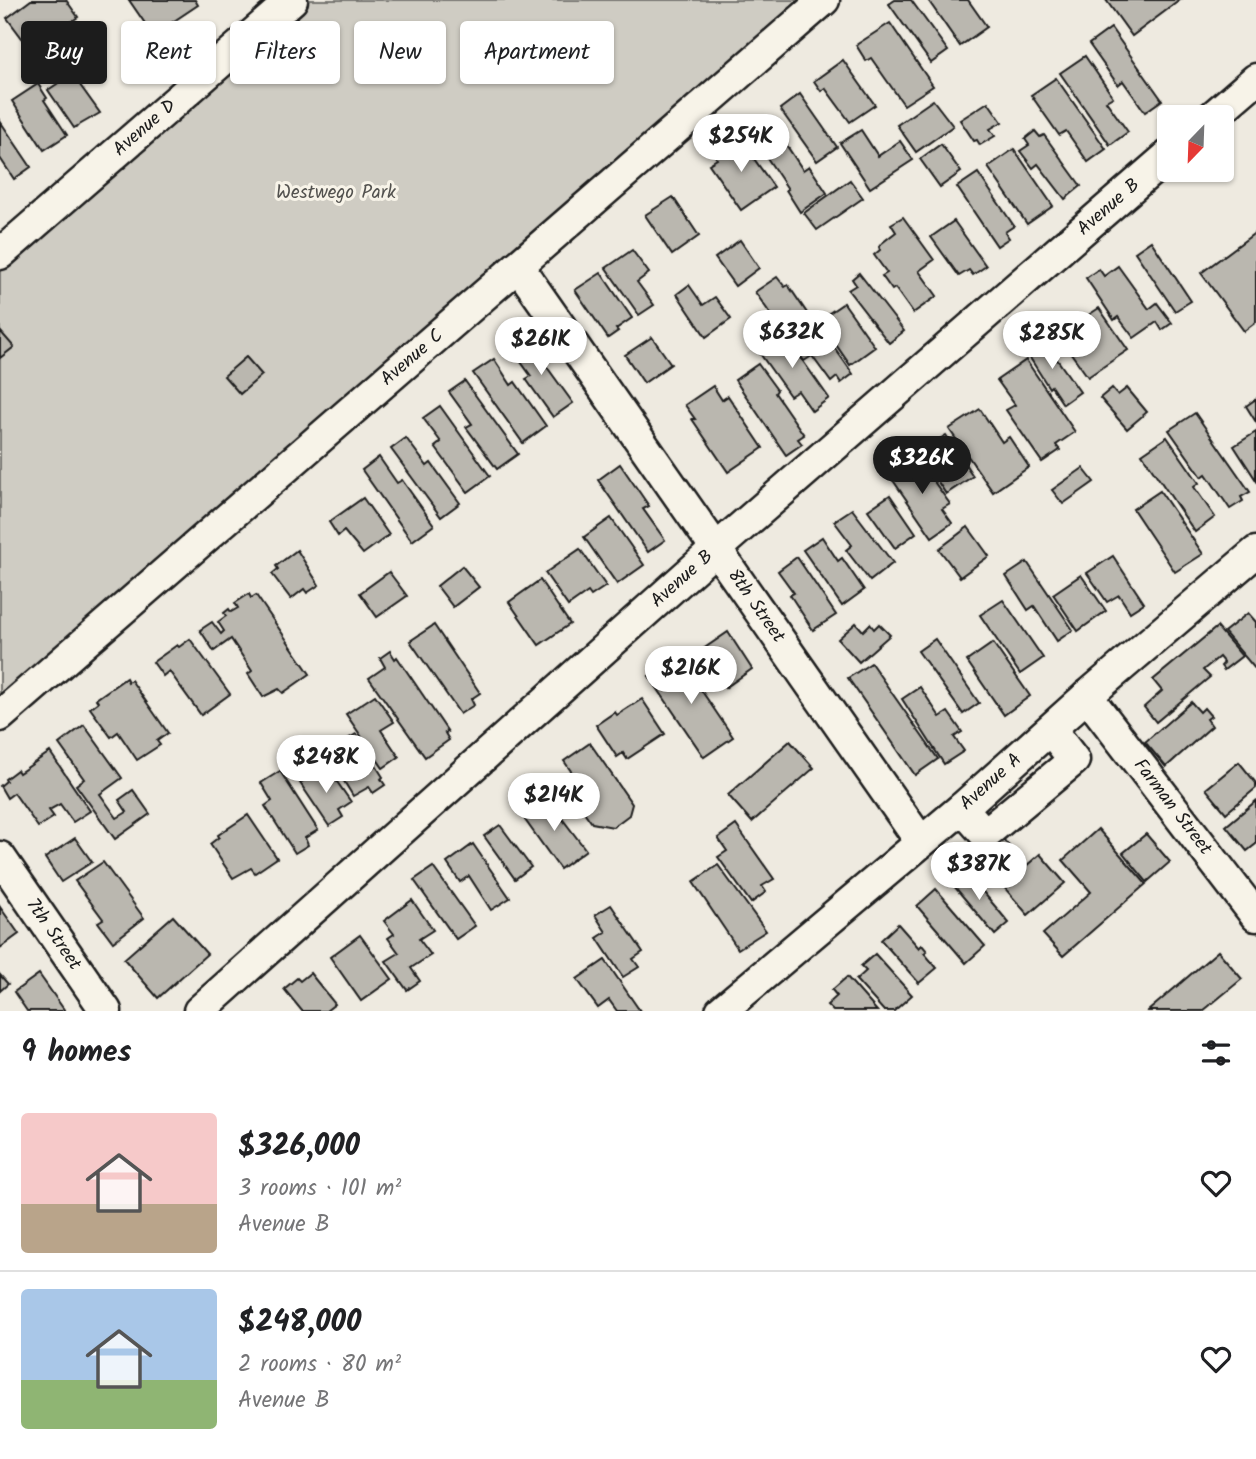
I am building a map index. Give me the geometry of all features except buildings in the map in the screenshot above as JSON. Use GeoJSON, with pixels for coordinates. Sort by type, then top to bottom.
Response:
{"type":"FeatureCollection","features":[{"type":"Feature","properties":{"kind":"street","name":"Avenue D"},"geometry":{"type":"LineString","coordinates":[[0,254],[292,0]]}},
{"type":"Feature","properties":{"kind":"street","name":"Avenue C"},"geometry":{"type":"LineString","coordinates":[[0,716],[824,0]]}},
{"type":"Feature","properties":{"kind":"street"},"geometry":{"type":"LineString","coordinates":[[1226,105],[1256,79]]}},
{"type":"Feature","properties":{"kind":"street","name":"Avenue B"},"geometry":{"type":"LineString","coordinates":[[199,1011],[717,548],[1157,165]]}},
{"type":"Feature","properties":{"kind":"street","name":"8th Street"},"geometry":{"type":"LineString","coordinates":[[518,266],[921,842]]}},
{"type":"Feature","properties":{"kind":"street","name":"Avenue A"},"geometry":{"type":"LineString","coordinates":[[722,1011],[962,808],[1087,696],[1256,552]]}},
{"type":"Feature","properties":{"kind":"street","name":"Farman Street"},"geometry":{"type":"LineString","coordinates":[[1087,696],[1256,916]]}},
{"type":"Feature","properties":{"kind":"street","name":"7th Street"},"geometry":{"type":"LineString","coordinates":[[0,858],[106,1011]]}},
{"type":"Feature","properties":{"kind":"green space","name":"Westwego Park"},"geometry":{"type":"Polygon","coordinates":[[[292,0],[824,0],[0,716],[0,254],[195,84],[216,84],[216,66],[230,54],[230,84],[340,84],[340,21],[268,21],[292,0]]]}}]}
